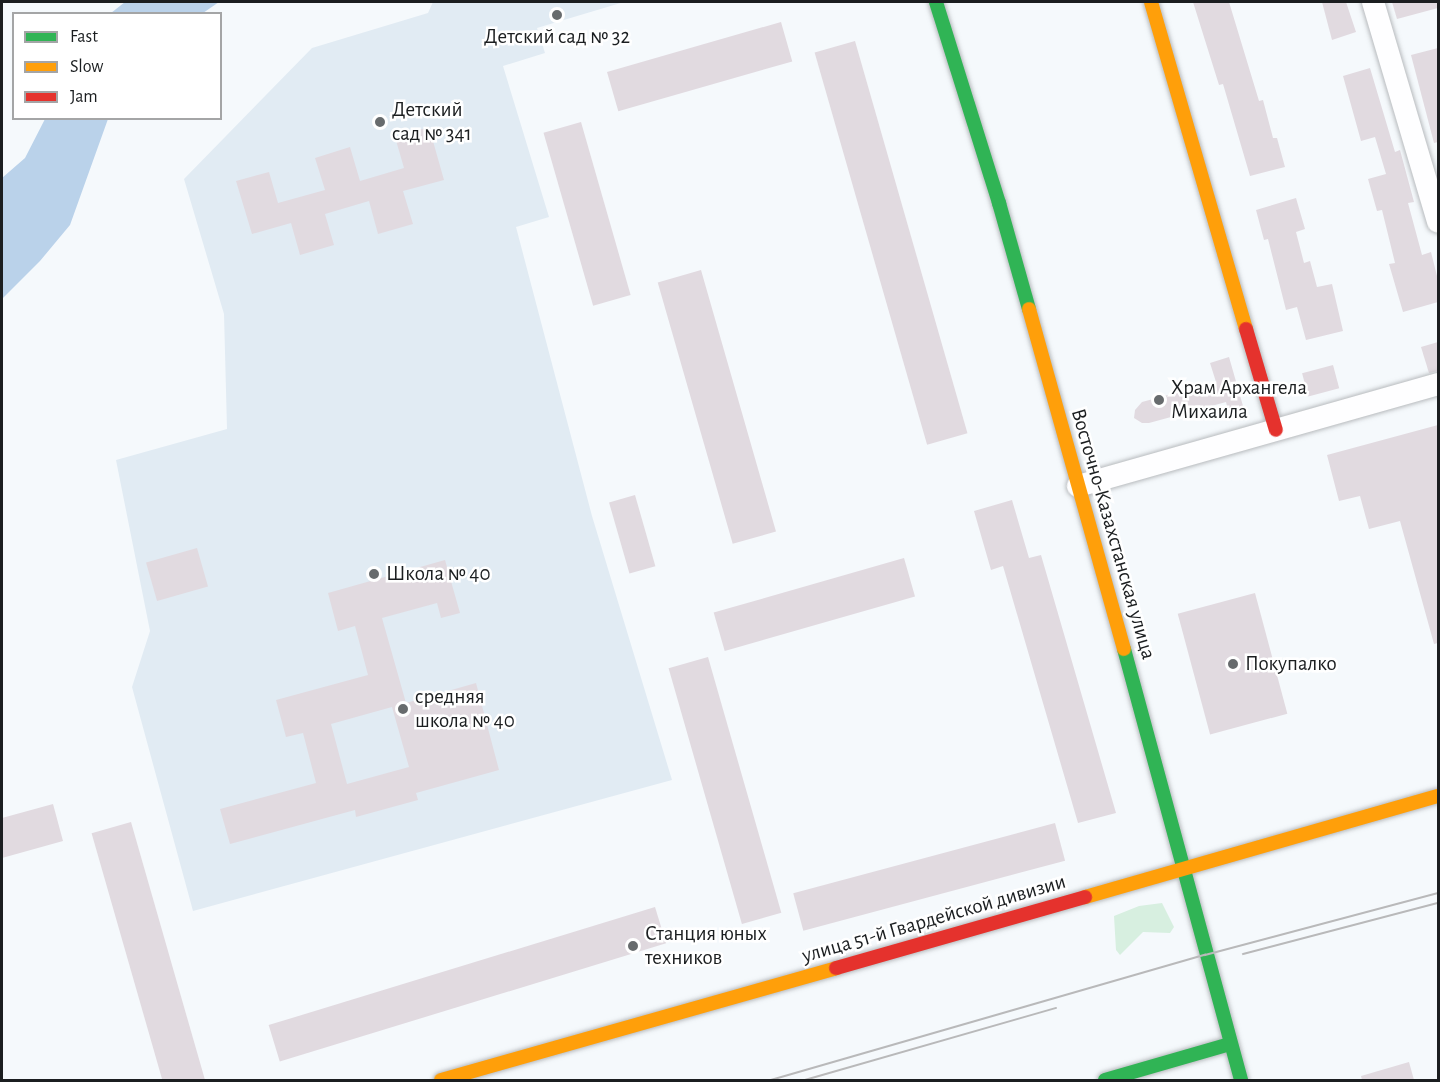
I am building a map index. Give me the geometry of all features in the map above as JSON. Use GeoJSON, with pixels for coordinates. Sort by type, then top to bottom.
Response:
{"type":"FeatureCollection","features":[{"type":"Feature","properties":{"kind":"main road","name":"Восточно-Казахстанская улица"},"geometry":{"type":"LineString","coordinates":[[936,2],[999,203],[1186,869],[1205,955],[1241,1080]]}},
{"type":"Feature","properties":{"kind":"main road"},"geometry":{"type":"LineString","coordinates":[[1151,2],[1276,430]]}},
{"type":"Feature","properties":{"kind":"main road","name":"улица 51-й Гвардейской дивизии"},"geometry":{"type":"LineString","coordinates":[[441,1080],[1438,796]]}},
{"type":"Feature","properties":{"kind":"main road"},"geometry":{"type":"LineString","coordinates":[[1105,1080],[1230,1044]]}},
{"type":"Feature","properties":{"kind":"street"},"geometry":{"type":"LineString","coordinates":[[1373,2],[1438,222]]}},
{"type":"Feature","properties":{"kind":"street"},"geometry":{"type":"LineString","coordinates":[[1078,486],[1438,384]]}},
{"type":"Feature","properties":{"kind":"shaded area","name":"Школа № 40"},"geometry":{"type":"Polygon","coordinates":[[[433,2],[624,2],[537,28],[545,53],[503,66],[549,217],[516,227],[592,516],[672,780],[193,911],[132,687],[150,631],[116,460],[227,429],[224,314],[184,179],[312,48],[428,13],[433,2]]]}},
{"type":"Feature","properties":{"kind":"green space"},"geometry":{"type":"Polygon","coordinates":[[[1162,903],[1174,927],[1170,933],[1143,932],[1120,955],[1116,950],[1114,916],[1139,906],[1162,903]]]}},
{"type":"Feature","properties":{"kind":"water"},"geometry":{"type":"Polygon","coordinates":[[[125,2],[219,2],[204,12],[112,12],[125,2]]]}},
{"type":"Feature","properties":{"kind":"water"},"geometry":{"type":"Polygon","coordinates":[[[44,120],[108,120],[70,225],[40,261],[2,299],[2,178],[25,158],[44,120]]]}},
{"type":"Feature","properties":{"kind":"building"},"geometry":{"type":"Polygon","coordinates":[[[1193,2],[1229,2],[1259,101],[1263,100],[1273,138],[1277,138],[1285,167],[1250,176],[1223,84],[1219,85],[1193,2]]]}},
{"type":"Feature","properties":{"kind":"building"},"geometry":{"type":"Polygon","coordinates":[[[1322,2],[1346,2],[1356,32],[1332,40],[1322,2]]]}},
{"type":"Feature","properties":{"kind":"building"},"geometry":{"type":"Polygon","coordinates":[[[1392,2],[1438,2],[1438,8],[1397,19],[1392,2]]]}},
{"type":"Feature","properties":{"kind":"building"},"geometry":{"type":"Polygon","coordinates":[[[781,22],[792,61],[618,111],[607,72],[781,22]]]}},
{"type":"Feature","properties":{"kind":"building"},"geometry":{"type":"Polygon","coordinates":[[[855,41],[967,433],[927,445],[815,53],[855,41]]]}},
{"type":"Feature","properties":{"kind":"building"},"geometry":{"type":"Polygon","coordinates":[[[1438,48],[1438,142],[1434,143],[1411,55],[1438,48]]]}},
{"type":"Feature","properties":{"kind":"building"},"geometry":{"type":"Polygon","coordinates":[[[1370,68],[1395,152],[1400,150],[1414,202],[1408,203],[1422,255],[1431,252],[1438,280],[1438,302],[1403,312],[1389,264],[1395,263],[1382,210],[1377,211],[1368,179],[1386,174],[1375,137],[1361,141],[1343,76],[1370,68]]]}},
{"type":"Feature","properties":{"kind":"building"},"geometry":{"type":"Polygon","coordinates":[[[581,122],[631,295],[593,306],[544,133],[581,122]]]}},
{"type":"Feature","properties":{"kind":"building"},"geometry":{"type":"Polygon","coordinates":[[[429,127],[444,180],[403,191],[413,224],[378,234],[369,201],[325,214],[334,245],[300,255],[291,223],[252,234],[236,181],[269,172],[278,203],[325,190],[315,158],[350,147],[360,181],[404,168],[395,137],[429,127]]]}},
{"type":"Feature","properties":{"kind":"building"},"geometry":{"type":"Polygon","coordinates":[[[1296,198],[1305,229],[1296,232],[1304,263],[1310,261],[1317,287],[1332,284],[1343,331],[1306,340],[1297,307],[1286,310],[1268,239],[1264,240],[1256,210],[1296,198]]]}},
{"type":"Feature","properties":{"kind":"building"},"geometry":{"type":"Polygon","coordinates":[[[701,270],[776,531],[733,544],[658,282],[701,270]]]}},
{"type":"Feature","properties":{"kind":"building"},"geometry":{"type":"Polygon","coordinates":[[[1438,342],[1438,371],[1429,373],[1421,347],[1438,342]]]}},
{"type":"Feature","properties":{"kind":"building"},"geometry":{"type":"Polygon","coordinates":[[[1229,357],[1243,406],[1228,410],[1226,402],[1149,423],[1142,423],[1134,418],[1135,410],[1142,402],[1216,382],[1210,363],[1229,357]]]}},
{"type":"Feature","properties":{"kind":"building"},"geometry":{"type":"Polygon","coordinates":[[[1333,365],[1339,388],[1308,396],[1302,373],[1333,365]]]}},
{"type":"Feature","properties":{"kind":"building"},"geometry":{"type":"Polygon","coordinates":[[[1438,425],[1438,643],[1434,644],[1400,521],[1369,529],[1360,496],[1339,501],[1327,455],[1438,425]]]}},
{"type":"Feature","properties":{"kind":"building"},"geometry":{"type":"Polygon","coordinates":[[[635,495],[655,566],[629,574],[609,502],[635,495]]]}},
{"type":"Feature","properties":{"kind":"building"},"geometry":{"type":"Polygon","coordinates":[[[1012,500],[1029,558],[1041,555],[1116,813],[1078,823],[1003,566],[991,570],[974,511],[1012,500]]]}},
{"type":"Feature","properties":{"kind":"building"},"geometry":{"type":"Polygon","coordinates":[[[197,548],[208,586],[157,601],[146,563],[197,548]]]}},
{"type":"Feature","properties":{"kind":"building"},"geometry":{"type":"Polygon","coordinates":[[[904,558],[915,596],[725,651],[714,613],[904,558]]]}},
{"type":"Feature","properties":{"kind":"building","name":"средняя школа № 40"},"geometry":{"type":"Polygon","coordinates":[[[445,560],[460,613],[441,618],[437,603],[382,618],[406,703],[476,683],[499,770],[416,793],[418,800],[356,817],[355,810],[230,844],[220,809],[316,783],[303,733],[286,737],[276,700],[368,675],[355,626],[338,631],[328,593],[445,560]],[[392,707],[331,724],[347,784],[409,767],[392,707]]]}},
{"type":"Feature","properties":{"kind":"building","name":"Покупалко"},"geometry":{"type":"Polygon","coordinates":[[[1255,593],[1287,714],[1210,734],[1178,614],[1255,593]]]}},
{"type":"Feature","properties":{"kind":"building"},"geometry":{"type":"Polygon","coordinates":[[[708,657],[781,913],[742,924],[669,668],[708,657]]]}},
{"type":"Feature","properties":{"kind":"building"},"geometry":{"type":"Polygon","coordinates":[[[53,804],[63,841],[2,858],[2,818],[53,804]]]}},
{"type":"Feature","properties":{"kind":"building"},"geometry":{"type":"Polygon","coordinates":[[[131,822],[205,1080],[162,1080],[92,833],[131,822]]]}},
{"type":"Feature","properties":{"kind":"building"},"geometry":{"type":"Polygon","coordinates":[[[1055,823],[1065,861],[803,931],[793,893],[1055,823]]]}},
{"type":"Feature","properties":{"kind":"building"},"geometry":{"type":"Polygon","coordinates":[[[655,907],[666,943],[280,1061],[269,1025],[655,907]]]}},
{"type":"Feature","properties":{"kind":"building"},"geometry":{"type":"Polygon","coordinates":[[[1409,1062],[1414,1080],[1362,1080],[1361,1076],[1409,1062]]]}},
{"type":"Feature","properties":{"kind":"tram line"},"geometry":{"type":"LineString","coordinates":[[771,1080],[1205,955],[1438,893]]}},
{"type":"Feature","properties":{"kind":"tram line"},"geometry":{"type":"LineString","coordinates":[[1243,954],[1438,903]]}},
{"type":"Feature","properties":{"kind":"tram line"},"geometry":{"type":"LineString","coordinates":[[805,1080],[1056,1008]]}},
{"type":"Feature","properties":{"kind":"traffic: fast"},"geometry":{"type":"LineString","coordinates":[[936,2],[999,203],[1029,309]]}},
{"type":"Feature","properties":{"kind":"traffic: fast"},"geometry":{"type":"LineString","coordinates":[[1124,649],[1241,1080]]}},
{"type":"Feature","properties":{"kind":"traffic: fast"},"geometry":{"type":"LineString","coordinates":[[1105,1080],[1230,1044]]}},
{"type":"Feature","properties":{"kind":"traffic: slow"},"geometry":{"type":"LineString","coordinates":[[1151,2],[1246,329]]}},
{"type":"Feature","properties":{"kind":"traffic: slow"},"geometry":{"type":"LineString","coordinates":[[1029,309],[1124,649]]}},
{"type":"Feature","properties":{"kind":"traffic: slow"},"geometry":{"type":"LineString","coordinates":[[1085,897],[1438,796]]}},
{"type":"Feature","properties":{"kind":"traffic: slow"},"geometry":{"type":"LineString","coordinates":[[441,1080],[836,968]]}},
{"type":"Feature","properties":{"kind":"traffic: jam"},"geometry":{"type":"LineString","coordinates":[[1246,329],[1276,430]]}},
{"type":"Feature","properties":{"kind":"traffic: jam"},"geometry":{"type":"LineString","coordinates":[[836,968],[1085,897]]}},
{"type":"Feature","properties":{"kind":"place","name":"Детский сад № 32"},"geometry":{"type":"Point","coordinates":[557,15]}},
{"type":"Feature","properties":{"kind":"place","name":"Детский сад № 341"},"geometry":{"type":"Point","coordinates":[380,122]}},
{"type":"Feature","properties":{"kind":"place","name":"Храм Архангела Михаила"},"geometry":{"type":"Point","coordinates":[1159,400]}},
{"type":"Feature","properties":{"kind":"place","name":"Школа № 40"},"geometry":{"type":"Point","coordinates":[374,574]}},
{"type":"Feature","properties":{"kind":"place","name":"Покупалко"},"geometry":{"type":"Point","coordinates":[1233,664]}},
{"type":"Feature","properties":{"kind":"place","name":"средняя школа № 40"},"geometry":{"type":"Point","coordinates":[403,709]}},
{"type":"Feature","properties":{"kind":"place","name":"Станция юных техников"},"geometry":{"type":"Point","coordinates":[633,946]}}]}
